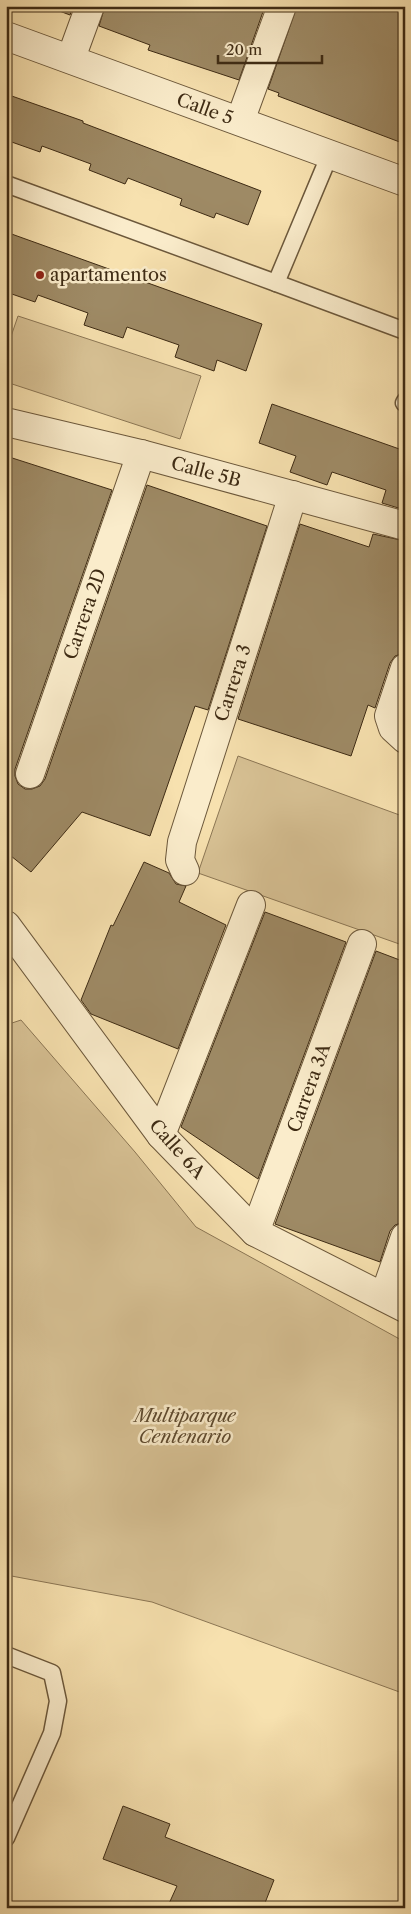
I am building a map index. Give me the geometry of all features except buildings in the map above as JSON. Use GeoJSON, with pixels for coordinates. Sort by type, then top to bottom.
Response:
{"type":"FeatureCollection","features":[{"type":"Feature","properties":{"kind":"street"},"geometry":{"type":"LineString","coordinates":[[70,58],[90,6]]}},
{"type":"Feature","properties":{"kind":"street"},"geometry":{"type":"LineString","coordinates":[[240,122],[282,6]]}},
{"type":"Feature","properties":{"kind":"street","name":"Calle 5"},"geometry":{"type":"LineString","coordinates":[[6,36],[405,182]]}},
{"type":"Feature","properties":{"kind":"street","name":"Calle 5B"},"geometry":{"type":"LineString","coordinates":[[7,422],[141,454],[405,526]]}},
{"type":"Feature","properties":{"kind":"street","name":"Carrera 2D"},"geometry":{"type":"LineString","coordinates":[[30,774],[141,454]]}},
{"type":"Feature","properties":{"kind":"street","name":"Carrera 3"},"geometry":{"type":"LineString","coordinates":[[185,871],[180,860],[182,842],[293,495]]}},
{"type":"Feature","properties":{"kind":"street"},"geometry":{"type":"LineString","coordinates":[[405,668],[389,716],[393,728],[405,740]]}},
{"type":"Feature","properties":{"kind":"street"},"geometry":{"type":"LineString","coordinates":[[161,1135],[251,905]]}},
{"type":"Feature","properties":{"kind":"street","name":"Calle 6A"},"geometry":{"type":"LineString","coordinates":[[6,925],[161,1135],[255,1232],[395,1303]]}},
{"type":"Feature","properties":{"kind":"street","name":"Carrera 3A"},"geometry":{"type":"LineString","coordinates":[[255,1232],[362,944]]}},
{"type":"Feature","properties":{"kind":"street"},"geometry":{"type":"LineString","coordinates":[[395,1303],[405,1237]]}},
{"type":"Feature","properties":{"kind":"lane"},"geometry":{"type":"LineString","coordinates":[[276,283],[330,154]]}},
{"type":"Feature","properties":{"kind":"lane"},"geometry":{"type":"LineString","coordinates":[[6,184],[405,331]]}},
{"type":"Feature","properties":{"kind":"lane"},"geometry":{"type":"LineString","coordinates":[[6,1655],[52,1673],[58,1701],[52,1733],[6,1838]]}},
{"type":"Feature","properties":{"kind":"green space"},"geometry":{"type":"Polygon","coordinates":[[[18,316],[201,376],[180,439],[6,382],[6,351],[18,316]]]}},
{"type":"Feature","properties":{"kind":"green space"},"geometry":{"type":"Polygon","coordinates":[[[238,756],[405,817],[405,946],[198,873],[238,756]]]}},
{"type":"Feature","properties":{"kind":"green space","name":"Multiparque Centenario"},"geometry":{"type":"Polygon","coordinates":[[[21,1020],[135,1152],[196,1227],[405,1342],[405,1694],[152,1602],[6,1575],[6,1025],[21,1020]]]}},
{"type":"Feature","properties":{"kind":"place","name":"apartamentos"},"geometry":{"type":"Point","coordinates":[40,275]}}]}
